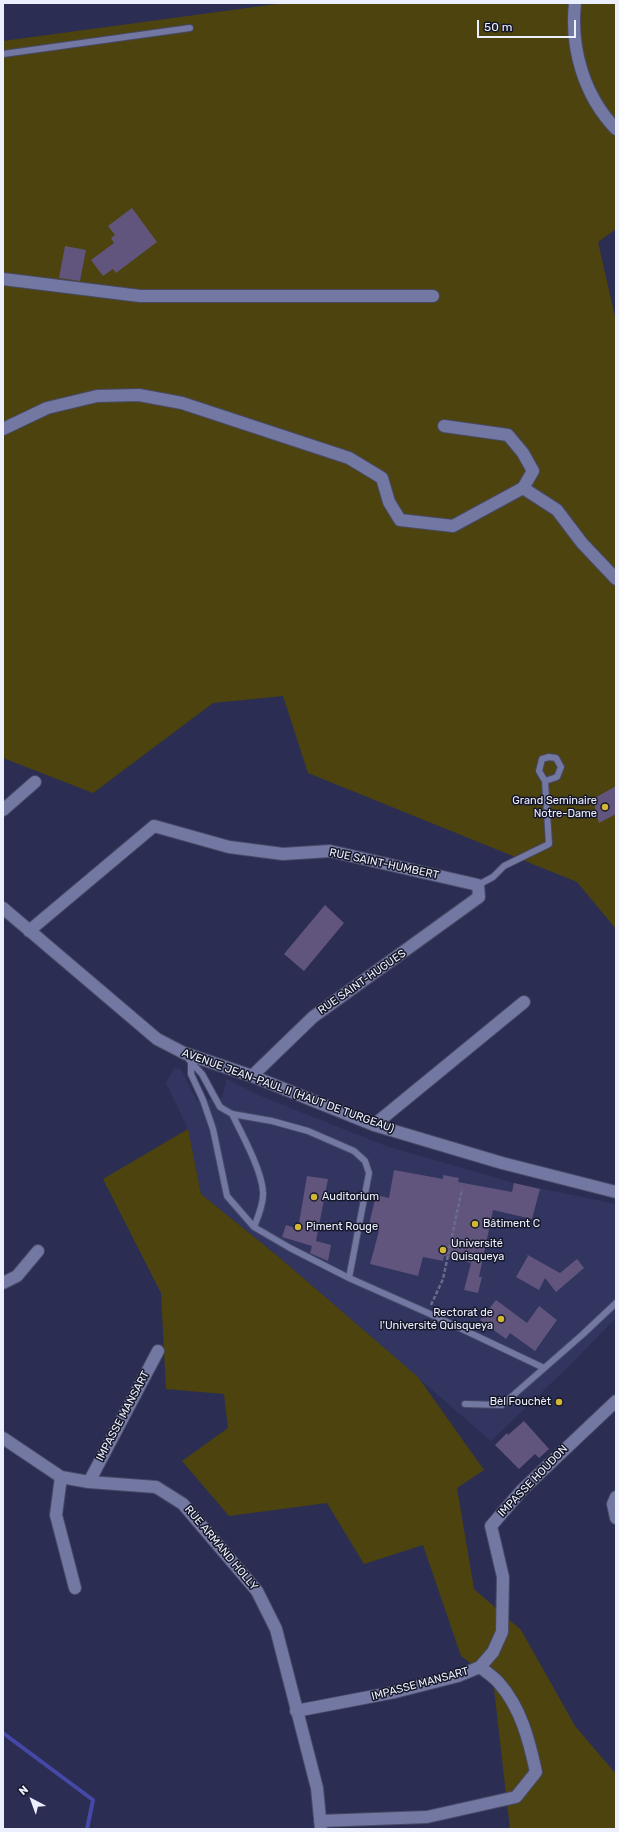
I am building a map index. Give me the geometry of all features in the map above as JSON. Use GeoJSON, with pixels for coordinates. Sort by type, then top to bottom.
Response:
{"type":"FeatureCollection","features":[{"type":"Feature","properties":{"kind":"street"},"geometry":{"type":"LineString","coordinates":[[575,6],[579,62],[586,84],[605,117],[616,128]]}},
{"type":"Feature","properties":{"kind":"street"},"geometry":{"type":"LineString","coordinates":[[3,279],[140,296],[433,296]]}},
{"type":"Feature","properties":{"kind":"street"},"geometry":{"type":"LineString","coordinates":[[3,429],[47,408],[97,396],[139,395],[182,403],[349,458],[382,478],[389,502],[400,520],[453,526],[523,488],[533,472],[523,453],[508,436],[444,426]]}},
{"type":"Feature","properties":{"kind":"street"},"geometry":{"type":"LineString","coordinates":[[523,488],[557,510],[582,543],[616,579]]}},
{"type":"Feature","properties":{"kind":"street"},"geometry":{"type":"LineString","coordinates":[[3,810],[35,782]]}},
{"type":"Feature","properties":{"kind":"street","name":"RUE SAINT-HUMBERT"},"geometry":{"type":"LineString","coordinates":[[29,931],[154,826],[229,847],[275,853],[330,851],[478,885]]}},
{"type":"Feature","properties":{"kind":"street","name":"RUE SAINT-HUGUES"},"geometry":{"type":"LineString","coordinates":[[252,1076],[313,1017],[479,897],[478,885]]}},
{"type":"Feature","properties":{"kind":"street","name":"AVENUE JEAN-PAUL II (HAUT DE TURGEAU)"},"geometry":{"type":"LineString","coordinates":[[3,908],[157,1040],[187,1058],[252,1076],[374,1125],[502,1163],[616,1192]]}},
{"type":"Feature","properties":{"kind":"street"},"geometry":{"type":"LineString","coordinates":[[374,1125],[524,1002]]}},
{"type":"Feature","properties":{"kind":"street"},"geometry":{"type":"LineString","coordinates":[[3,1284],[17,1276],[38,1252]]}},
{"type":"Feature","properties":{"kind":"street","name":"IMPASSE MANSART"},"geometry":{"type":"LineString","coordinates":[[89,1482],[158,1351]]}},
{"type":"Feature","properties":{"kind":"street","name":"IMPASSE HOUDON"},"geometry":{"type":"LineString","coordinates":[[480,1667],[493,1652],[502,1632],[503,1577],[491,1526],[522,1490],[616,1401]]}},
{"type":"Feature","properties":{"kind":"street","name":"RUE ARMAND HOLLY"},"geometry":{"type":"LineString","coordinates":[[3,1438],[62,1477],[89,1482],[156,1487],[183,1504],[257,1591],[276,1629],[317,1788],[320,1825]]}},
{"type":"Feature","properties":{"kind":"street"},"geometry":{"type":"LineString","coordinates":[[62,1477],[56,1515],[75,1588]]}},
{"type":"Feature","properties":{"kind":"street"},"geometry":{"type":"LineString","coordinates":[[616,1497],[613,1504],[616,1518]]}},
{"type":"Feature","properties":{"kind":"street","name":"IMPASSE MANSART"},"geometry":{"type":"LineString","coordinates":[[296,1711],[394,1692],[458,1676],[480,1667],[498,1682],[509,1697],[527,1731],[536,1772],[516,1797],[427,1817],[320,1825]]}},
{"type":"Feature","properties":{"kind":"lane"},"geometry":{"type":"LineString","coordinates":[[3,54],[190,28]]}},
{"type":"Feature","properties":{"kind":"lane"},"geometry":{"type":"LineString","coordinates":[[478,885],[493,876],[504,866],[549,844],[545,781]]}},
{"type":"Feature","properties":{"kind":"lane"},"geometry":{"type":"LineString","coordinates":[[187,1058],[191,1074],[203,1100],[213,1129],[227,1196],[254,1227],[290,1248],[349,1278],[428,1312],[544,1368]]}},
{"type":"Feature","properties":{"kind":"lane"},"geometry":{"type":"LineString","coordinates":[[187,1058],[202,1074],[220,1107],[232,1114],[272,1121],[308,1131],[354,1151],[365,1161],[369,1172],[349,1278]]}},
{"type":"Feature","properties":{"kind":"lane"},"geometry":{"type":"LineString","coordinates":[[232,1114],[249,1147],[264,1192],[259,1215],[254,1227]]}},
{"type":"Feature","properties":{"kind":"lane"},"geometry":{"type":"LineString","coordinates":[[465,1404],[502,1405],[616,1303]]}},
{"type":"Feature","properties":{"kind":"path"},"geometry":{"type":"LineString","coordinates":[[428,1312],[443,1279],[462,1189]]}},
{"type":"Feature","properties":{"kind":"shaded area"},"geometry":{"type":"Polygon","coordinates":[[[284,3],[616,3],[616,229],[598,242],[616,321],[616,929],[577,882],[308,773],[283,696],[213,703],[93,793],[3,758],[3,41],[284,3]]]}},
{"type":"Feature","properties":{"kind":"shaded area","name":"Université Quisqueya"},"geometry":{"type":"Polygon","coordinates":[[[174,1068],[181,1069],[197,1101],[222,1098],[227,1079],[263,1097],[386,1146],[514,1183],[616,1204],[616,1318],[568,1367],[491,1441],[280,1258],[201,1194],[188,1129],[166,1083],[174,1068]]]}},
{"type":"Feature","properties":{"kind":"shaded area"},"geometry":{"type":"Polygon","coordinates":[[[188,1129],[201,1194],[280,1258],[418,1377],[484,1470],[457,1488],[474,1589],[521,1630],[575,1726],[616,1774],[616,1829],[510,1829],[493,1680],[461,1656],[423,1545],[364,1564],[327,1503],[229,1516],[182,1461],[228,1428],[224,1394],[166,1389],[161,1293],[103,1179],[188,1129]]]}},
{"type":"Feature","properties":{"kind":"building"},"geometry":{"type":"Polygon","coordinates":[[[132,208],[157,242],[116,273],[113,269],[103,276],[91,260],[114,243],[111,238],[115,235],[108,226],[132,208]]]}},
{"type":"Feature","properties":{"kind":"building"},"geometry":{"type":"Polygon","coordinates":[[[65,246],[86,250],[80,281],[59,278],[65,246]]]}},
{"type":"Feature","properties":{"kind":"building","name":"Grand Seminaire Notre-Dame"},"geometry":{"type":"Polygon","coordinates":[[[616,786],[616,814],[599,823],[593,799],[616,786]]]}},
{"type":"Feature","properties":{"kind":"building"},"geometry":{"type":"Polygon","coordinates":[[[325,905],[344,923],[304,971],[284,954],[325,905]]]}},
{"type":"Feature","properties":{"kind":"building"},"geometry":{"type":"Polygon","coordinates":[[[394,1170],[443,1179],[443,1175],[459,1178],[458,1182],[512,1192],[514,1183],[540,1189],[532,1219],[493,1210],[479,1277],[482,1277],[478,1293],[464,1290],[471,1263],[444,1256],[443,1261],[423,1257],[418,1276],[370,1264],[379,1231],[368,1229],[376,1195],[389,1198],[394,1170]]]}},
{"type":"Feature","properties":{"kind":"building"},"geometry":{"type":"Polygon","coordinates":[[[307,1176],[328,1179],[316,1241],[331,1245],[328,1261],[310,1253],[312,1246],[282,1237],[286,1225],[298,1229],[307,1176]]]}},
{"type":"Feature","properties":{"kind":"building"},"geometry":{"type":"Polygon","coordinates":[[[526,1254],[560,1273],[577,1259],[584,1268],[556,1292],[545,1278],[539,1290],[516,1277],[528,1256],[526,1254]]]}},
{"type":"Feature","properties":{"kind":"building"},"geometry":{"type":"Polygon","coordinates":[[[496,1300],[527,1323],[539,1306],[557,1320],[535,1351],[510,1333],[506,1339],[480,1320],[496,1300]]]}},
{"type":"Feature","properties":{"kind":"building"},"geometry":{"type":"Polygon","coordinates":[[[524,1421],[549,1449],[539,1458],[535,1454],[519,1469],[495,1445],[507,1433],[508,1435],[524,1421]]]}},
{"type":"Feature","properties":{"kind":"waterway"},"geometry":{"type":"LineString","coordinates":[[3,1733],[93,1800],[87,1829]]}},
{"type":"Feature","properties":{"kind":"place","name":"Grand Seminaire Notre-Dame"},"geometry":{"type":"Point","coordinates":[605,807]}},
{"type":"Feature","properties":{"kind":"place","name":"Auditorium"},"geometry":{"type":"Point","coordinates":[314,1197]}},
{"type":"Feature","properties":{"kind":"place","name":"Bâtiment C"},"geometry":{"type":"Point","coordinates":[475,1224]}},
{"type":"Feature","properties":{"kind":"place","name":"Piment Rouge"},"geometry":{"type":"Point","coordinates":[298,1227]}},
{"type":"Feature","properties":{"kind":"place","name":"Université Quisqueya"},"geometry":{"type":"Point","coordinates":[443,1250]}},
{"type":"Feature","properties":{"kind":"place","name":"Rectorat de l'Université Quisqueya"},"geometry":{"type":"Point","coordinates":[501,1319]}},
{"type":"Feature","properties":{"kind":"place","name":"Bèl Fouchèt"},"geometry":{"type":"Point","coordinates":[559,1402]}}]}
